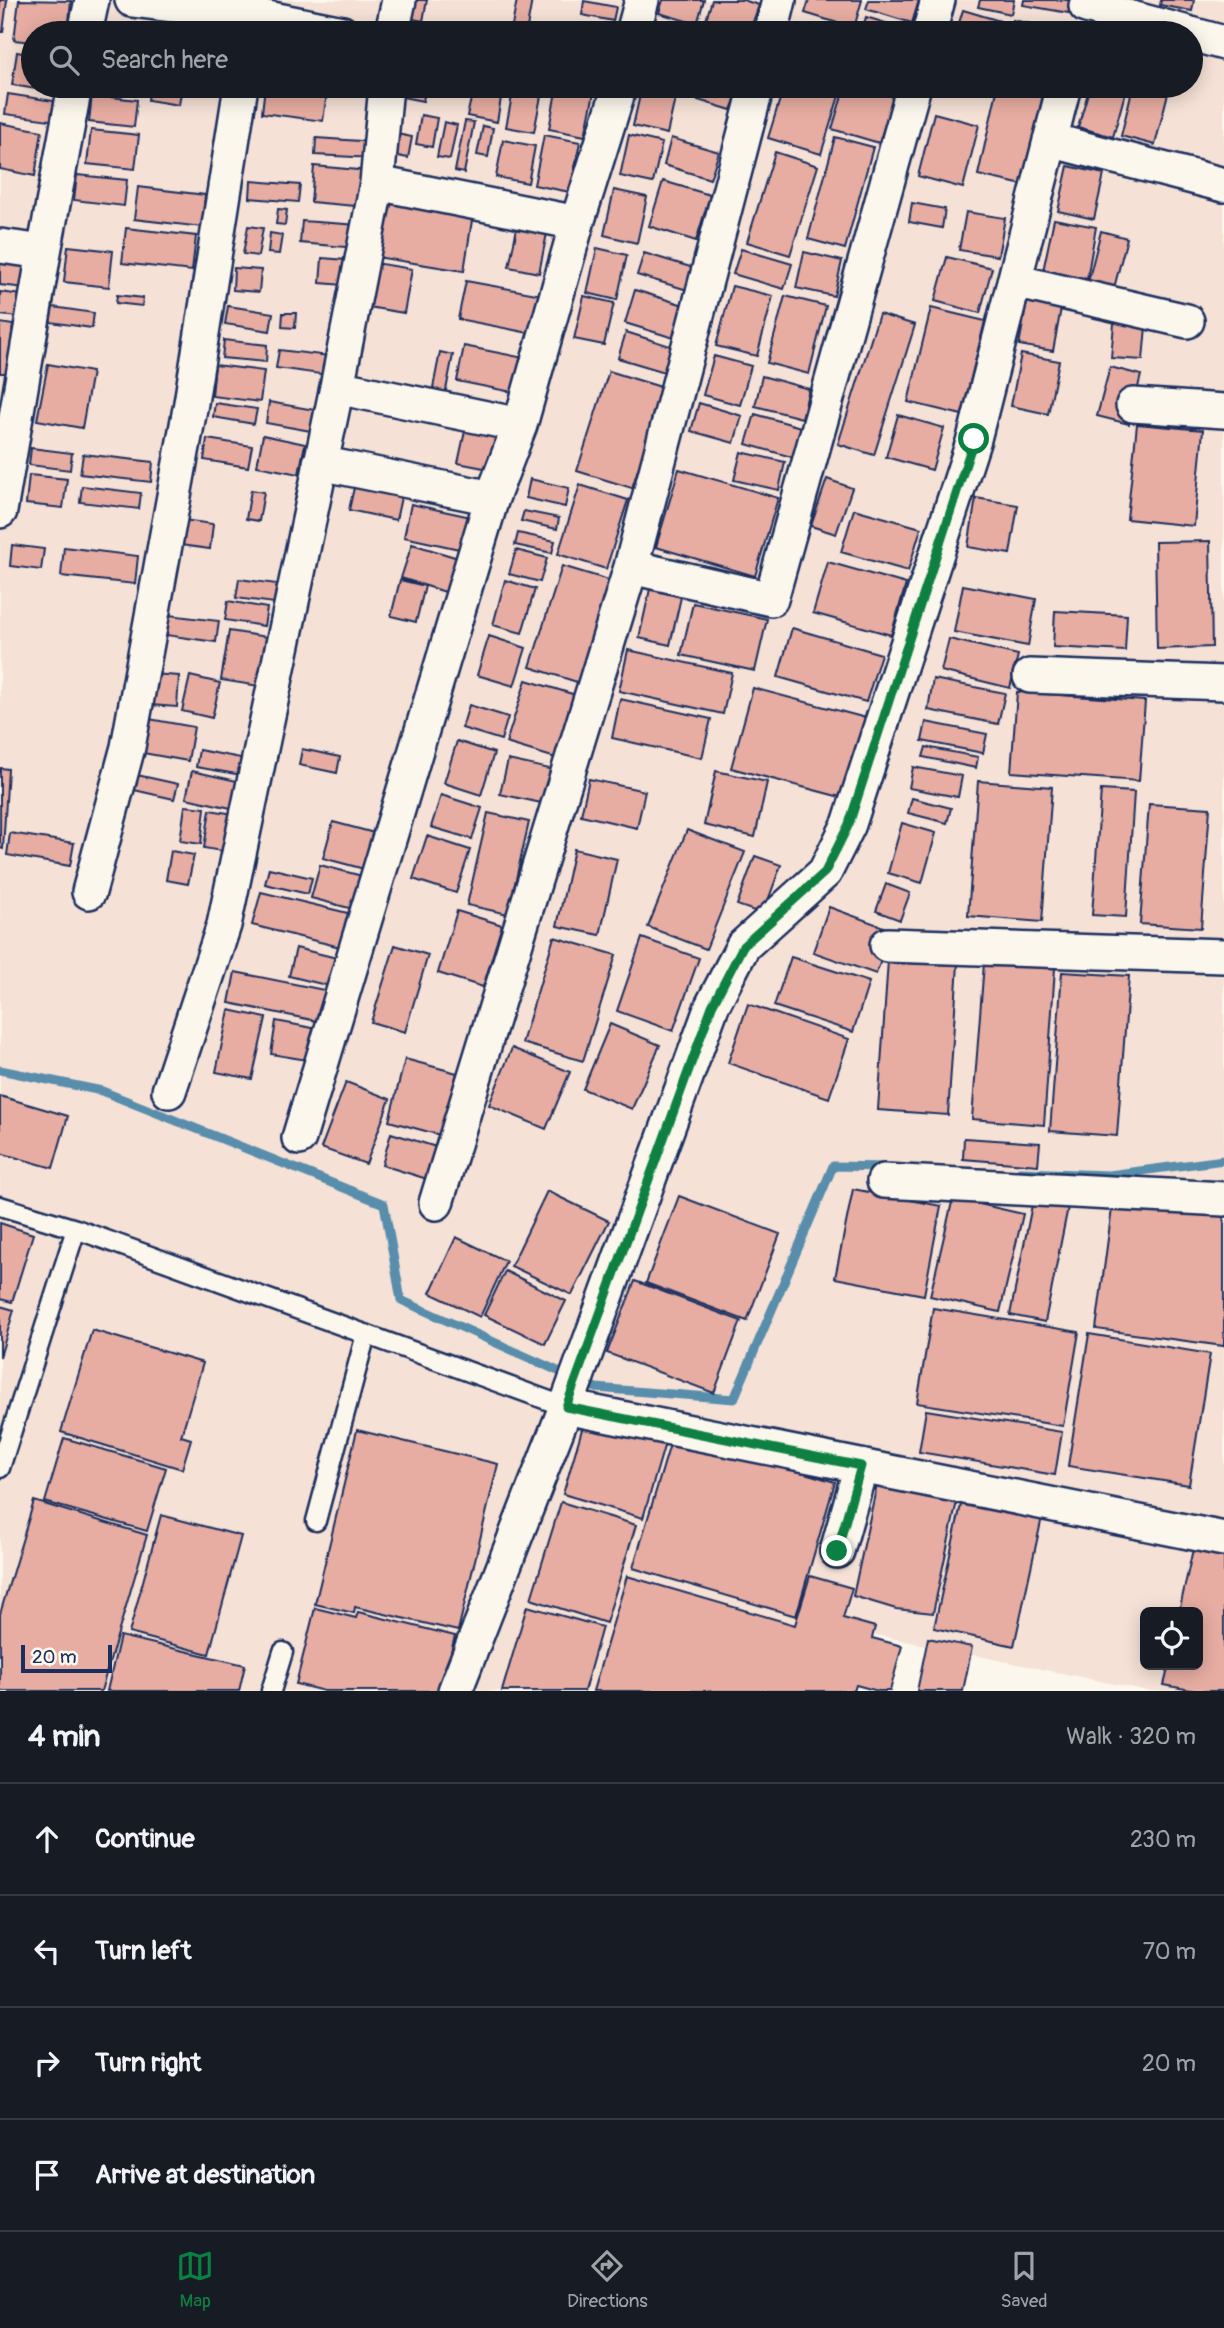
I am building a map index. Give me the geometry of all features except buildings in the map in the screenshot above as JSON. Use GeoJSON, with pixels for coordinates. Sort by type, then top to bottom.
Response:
{"type":"FeatureCollection","features":[{"type":"Feature","properties":{"kind":"street"},"geometry":{"type":"LineString","coordinates":[[88,21],[92,0]]}},
{"type":"Feature","properties":{"kind":"street"},"geometry":{"type":"LineString","coordinates":[[131,0],[278,21]]}},
{"type":"Feature","properties":{"kind":"street"},"geometry":{"type":"LineString","coordinates":[[395,21],[399,0]]}},
{"type":"Feature","properties":{"kind":"street"},"geometry":{"type":"LineString","coordinates":[[636,21],[642,0]]}},
{"type":"Feature","properties":{"kind":"street"},"geometry":{"type":"LineString","coordinates":[[774,21],[779,0]]}},
{"type":"Feature","properties":{"kind":"street"},"geometry":{"type":"LineString","coordinates":[[932,21],[938,0]]}},
{"type":"Feature","properties":{"kind":"street"},"geometry":{"type":"LineString","coordinates":[[1083,13],[1123,21]]}},
{"type":"Feature","properties":{"kind":"street"},"geometry":{"type":"LineString","coordinates":[[1203,38],[1224,43]]}},
{"type":"Feature","properties":{"kind":"street"},"geometry":{"type":"LineString","coordinates":[[0,511],[11,381],[44,252],[73,98]]}},
{"type":"Feature","properties":{"kind":"street"},"geometry":{"type":"LineString","coordinates":[[89,892],[130,733],[191,403],[238,98]]}},
{"type":"Feature","properties":{"kind":"street"},"geometry":{"type":"LineString","coordinates":[[169,1091],[224,925],[377,183],[385,98]]}},
{"type":"Feature","properties":{"kind":"street"},"geometry":{"type":"LineString","coordinates":[[299,1138],[492,498],[520,425],[577,223],[608,98]]}},
{"type":"Feature","properties":{"kind":"street"},"geometry":{"type":"LineString","coordinates":[[436,1203],[631,567],[754,98]]}},
{"type":"Feature","properties":{"kind":"street"},"geometry":{"type":"LineString","coordinates":[[631,567],[771,598],[911,98]]}},
{"type":"Feature","properties":{"kind":"street"},"geometry":{"type":"LineString","coordinates":[[455,1691],[573,1388],[712,1006],[743,946],[825,872],[849,824],[974,439],[1061,98]]}},
{"type":"Feature","properties":{"kind":"street"},"geometry":{"type":"LineString","coordinates":[[1050,140],[1224,185]]}},
{"type":"Feature","properties":{"kind":"street"},"geometry":{"type":"LineString","coordinates":[[377,183],[577,223]]}},
{"type":"Feature","properties":{"kind":"street"},"geometry":{"type":"LineString","coordinates":[[0,246],[44,252]]}},
{"type":"Feature","properties":{"kind":"street"},"geometry":{"type":"LineString","coordinates":[[1014,281],[1187,321]]}},
{"type":"Feature","properties":{"kind":"street"},"geometry":{"type":"LineString","coordinates":[[337,387],[520,425]]}},
{"type":"Feature","properties":{"kind":"street"},"geometry":{"type":"LineString","coordinates":[[1133,405],[1224,411]]}},
{"type":"Feature","properties":{"kind":"street"},"geometry":{"type":"LineString","coordinates":[[320,463],[492,498]]}},
{"type":"Feature","properties":{"kind":"street"},"geometry":{"type":"LineString","coordinates":[[1030,676],[1224,683]]}},
{"type":"Feature","properties":{"kind":"street"},"geometry":{"type":"LineString","coordinates":[[887,945],[1224,956]]}},
{"type":"Feature","properties":{"kind":"street"},"geometry":{"type":"LineString","coordinates":[[884,1181],[1224,1199]]}},
{"type":"Feature","properties":{"kind":"street"},"geometry":{"type":"LineString","coordinates":[[573,1388],[861,1466],[1224,1539]]}},
{"type":"Feature","properties":{"kind":"street"},"geometry":{"type":"LineString","coordinates":[[837,1551],[861,1466]]}},
{"type":"Feature","properties":{"kind":"lane"},"geometry":{"type":"LineString","coordinates":[[0,1206],[76,1229],[366,1334],[573,1388]]}},
{"type":"Feature","properties":{"kind":"lane"},"geometry":{"type":"LineString","coordinates":[[0,1468],[76,1229]]}},
{"type":"Feature","properties":{"kind":"lane"},"geometry":{"type":"LineString","coordinates":[[316,1521],[366,1334]]}},
{"type":"Feature","properties":{"kind":"lane"},"geometry":{"type":"LineString","coordinates":[[271,1691],[283,1652]]}},
{"type":"Feature","properties":{"kind":"shaded area"},"geometry":{"type":"Polygon","coordinates":[[[0,0],[1224,0],[1224,1691],[1148,1691],[862,1632],[844,1691],[0,1691],[0,0]]]}},
{"type":"Feature","properties":{"kind":"waterway"},"geometry":{"type":"LineString","coordinates":[[0,1070],[102,1091],[384,1204],[401,1300],[569,1376]]}},
{"type":"Feature","properties":{"kind":"waterway"},"geometry":{"type":"LineString","coordinates":[[1020,1172],[1109,1175],[1224,1160]]}},
{"type":"Feature","properties":{"kind":"waterway"},"geometry":{"type":"LineString","coordinates":[[582,1381],[596,1388],[734,1399],[833,1166],[887,1167]]}},
{"type":"Feature","properties":{"kind":"route"},"geometry":{"type":"LineString","coordinates":[[837,1551],[861,1466],[566,1407],[712,1006],[743,946],[825,872],[849,824],[974,439]]}}]}
